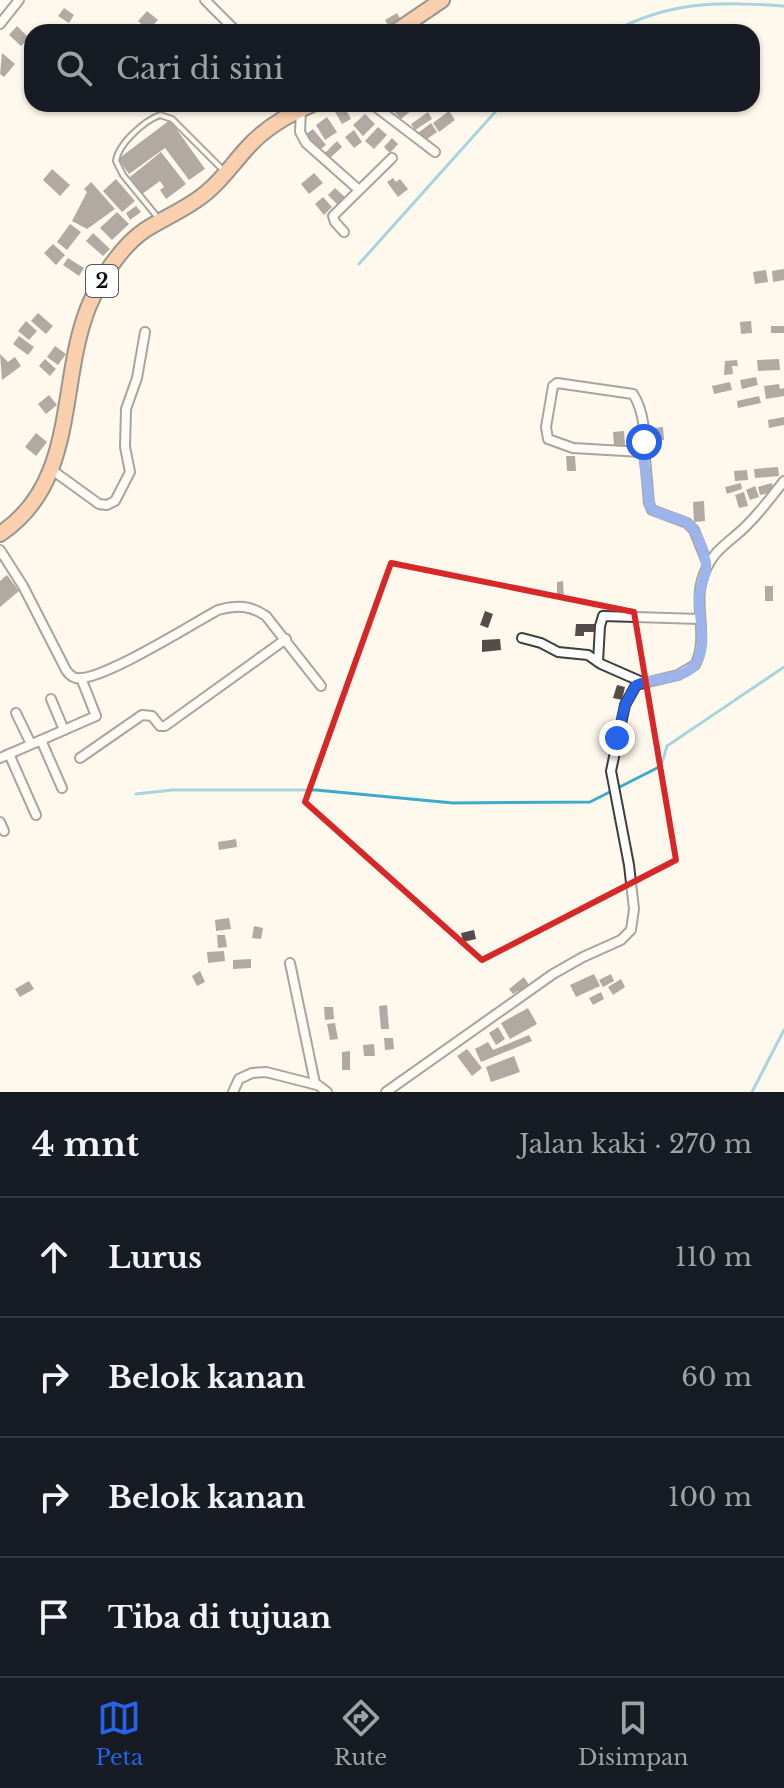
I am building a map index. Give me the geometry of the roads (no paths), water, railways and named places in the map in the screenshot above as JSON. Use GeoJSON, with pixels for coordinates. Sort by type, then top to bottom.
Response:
{"type":"FeatureCollection","features":[{"type":"Feature","properties":{"kind":"highway"},"geometry":{"type":"LineString","coordinates":[[407,24],[442,0]]}},
{"type":"Feature","properties":{"kind":"highway","name":"2"},"geometry":{"type":"LineString","coordinates":[[0,534],[29,510],[52,470],[81,333],[89,307],[109,270],[130,243],[147,228],[205,194],[265,130],[295,112]]}},
{"type":"Feature","properties":{"kind":"street"},"geometry":{"type":"LineString","coordinates":[[0,24],[19,0]]}},
{"type":"Feature","properties":{"kind":"street"},"geometry":{"type":"LineString","coordinates":[[205,0],[229,24]]}},
{"type":"Feature","properties":{"kind":"street"},"geometry":{"type":"LineString","coordinates":[[304,112],[300,132],[306,143],[359,190]]}},
{"type":"Feature","properties":{"kind":"street"},"geometry":{"type":"LineString","coordinates":[[382,112],[435,152]]}},
{"type":"Feature","properties":{"kind":"street"},"geometry":{"type":"LineString","coordinates":[[344,232],[333,216],[392,158]]}},
{"type":"Feature","properties":{"kind":"street"},"geometry":{"type":"LineString","coordinates":[[52,470],[99,504],[107,505],[115,501],[130,472],[125,447],[126,409],[137,378],[145,332]]}},
{"type":"Feature","properties":{"kind":"street"},"geometry":{"type":"LineString","coordinates":[[643,454],[637,451],[573,448],[548,439],[546,427],[553,386],[557,383],[580,385],[633,394],[643,427],[643,454],[652,510],[687,523],[697,536],[708,565]]}},
{"type":"Feature","properties":{"kind":"street"},"geometry":{"type":"LineString","coordinates":[[386,1092],[553,974],[627,935],[634,909],[628,856],[612,776],[625,705],[632,690],[642,682],[678,675],[695,665],[701,643],[699,589],[708,565],[723,544],[746,527],[784,481]]}},
{"type":"Feature","properties":{"kind":"street"},"geometry":{"type":"LineString","coordinates":[[0,550],[71,675],[81,678],[117,666],[218,610],[233,606],[256,609],[266,616],[321,686]]}},
{"type":"Feature","properties":{"kind":"street"},"geometry":{"type":"LineString","coordinates":[[598,662],[603,616],[700,619]]}},
{"type":"Feature","properties":{"kind":"street"},"geometry":{"type":"LineString","coordinates":[[522,638],[541,643],[556,652],[588,655],[642,682]]}},
{"type":"Feature","properties":{"kind":"street"},"geometry":{"type":"LineString","coordinates":[[80,758],[142,715],[152,716],[160,726],[165,726],[286,639]]}},
{"type":"Feature","properties":{"kind":"street"},"geometry":{"type":"LineString","coordinates":[[36,815],[4,756],[96,716],[81,678]]}},
{"type":"Feature","properties":{"kind":"street"},"geometry":{"type":"LineString","coordinates":[[51,699],[64,730]]}},
{"type":"Feature","properties":{"kind":"street"},"geometry":{"type":"LineString","coordinates":[[16,713],[31,744]]}},
{"type":"Feature","properties":{"kind":"street"},"geometry":{"type":"LineString","coordinates":[[41,740],[62,788]]}},
{"type":"Feature","properties":{"kind":"street"},"geometry":{"type":"LineString","coordinates":[[290,963],[317,1085]]}},
{"type":"Feature","properties":{"kind":"street"},"geometry":{"type":"LineString","coordinates":[[233,1092],[239,1079],[259,1072],[317,1085],[327,1092]]}},
{"type":"Feature","properties":{"kind":"lane"},"geometry":{"type":"LineString","coordinates":[[161,221],[116,164],[120,148],[152,118],[160,115],[172,119],[226,173]]}},
{"type":"Feature","properties":{"kind":"waterway"},"geometry":{"type":"LineString","coordinates":[[630,24],[655,14],[696,6],[784,6]]}},
{"type":"Feature","properties":{"kind":"waterway"},"geometry":{"type":"LineString","coordinates":[[359,264],[495,112]]}},
{"type":"Feature","properties":{"kind":"waterway"},"geometry":{"type":"LineString","coordinates":[[136,794],[172,790],[316,790],[453,803],[590,802],[661,766],[667,746],[784,667]]}},
{"type":"Feature","properties":{"kind":"waterway"},"geometry":{"type":"LineString","coordinates":[[752,1092],[784,1030]]}}]}
